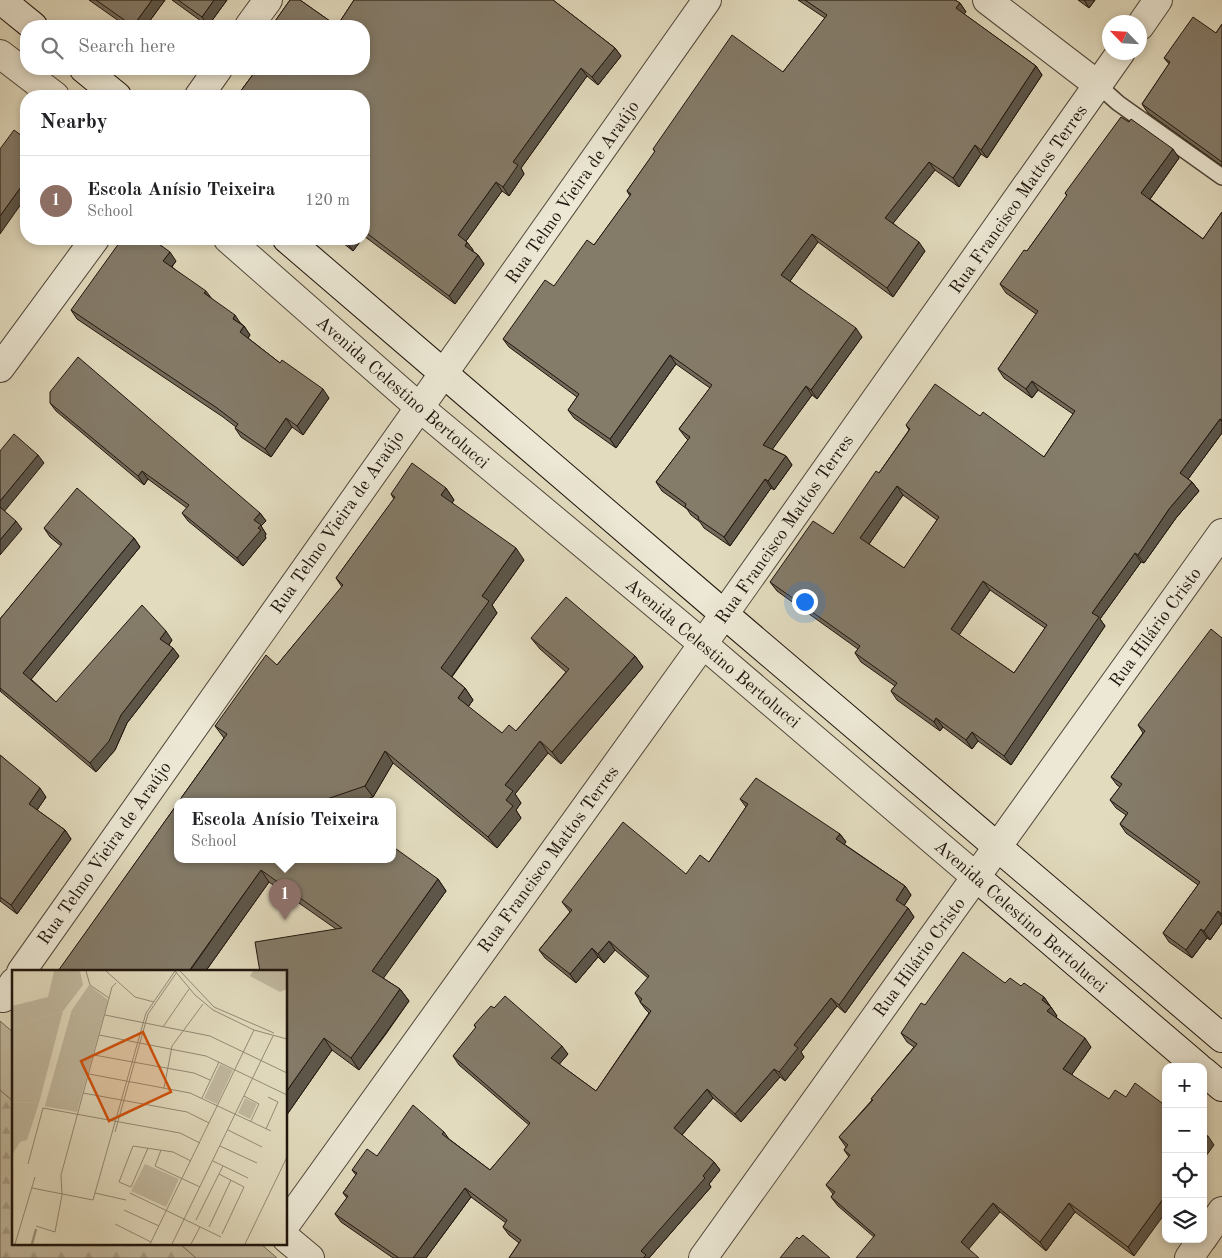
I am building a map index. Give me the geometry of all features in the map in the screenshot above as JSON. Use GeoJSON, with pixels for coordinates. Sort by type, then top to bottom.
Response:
{"type":"FeatureCollection","features":[{"type":"Feature","properties":{"kind":"street"},"geometry":{"type":"LineString","coordinates":[[1,0],[26,20]]}},
{"type":"Feature","properties":{"kind":"street"},"geometry":{"type":"LineString","coordinates":[[253,20],[268,0]]}},
{"type":"Feature","properties":{"kind":"street","name":"Rua Telmo Vieira de Araújo"},"geometry":{"type":"LineString","coordinates":[[22,970],[707,0]]}},
{"type":"Feature","properties":{"kind":"street"},"geometry":{"type":"LineString","coordinates":[[987,0],[1098,85]]}},
{"type":"Feature","properties":{"kind":"street"},"geometry":{"type":"LineString","coordinates":[[1147,16],[1158,0]]}},
{"type":"Feature","properties":{"kind":"street"},"geometry":{"type":"LineString","coordinates":[[0,54],[20,69]]}},
{"type":"Feature","properties":{"kind":"street","name":"Rua Francisco Mattos Terres"},"geometry":{"type":"LineString","coordinates":[[288,1221],[703,644],[1115,60]]}},
{"type":"Feature","properties":{"kind":"street"},"geometry":{"type":"LineString","coordinates":[[28,75],[47,90]]}},
{"type":"Feature","properties":{"kind":"street"},"geometry":{"type":"LineString","coordinates":[[91,75],[110,90]]}},
{"type":"Feature","properties":{"kind":"street"},"geometry":{"type":"LineString","coordinates":[[202,90],[214,75]]}},
{"type":"Feature","properties":{"kind":"street"},"geometry":{"type":"LineString","coordinates":[[0,368],[91,245]]}},
{"type":"Feature","properties":{"kind":"street","name":"Avenida Celestino Bertolucci"},"geometry":{"type":"LineString","coordinates":[[235,245],[419,407],[703,644],[1193,1063]]}},
{"type":"Feature","properties":{"kind":"street","name":"Avenida Celestino Bertolucci"},"geometry":{"type":"LineString","coordinates":[[294,245],[997,848],[1222,1038]]}},
{"type":"Feature","properties":{"kind":"street","name":"Rua Hilário Cristo"},"geometry":{"type":"LineString","coordinates":[[704,1258],[1222,533]]}},
{"type":"Feature","properties":{"kind":"street"},"geometry":{"type":"LineString","coordinates":[[1207,1074],[1222,1087]]}},
{"type":"Feature","properties":{"kind":"street"},"geometry":{"type":"LineString","coordinates":[[1207,1233],[1222,1212]]}},
{"type":"Feature","properties":{"kind":"street"},"geometry":{"type":"LineString","coordinates":[[288,1240],[310,1258]]}},
{"type":"Feature","properties":{"kind":"street"},"geometry":{"type":"LineString","coordinates":[[1189,1258],[1200,1243]]}},
{"type":"Feature","properties":{"kind":"lane"},"geometry":{"type":"LineString","coordinates":[[1098,85],[1118,103],[1222,178]]}},
{"type":"Feature","properties":{"kind":"green space"},"geometry":{"type":"Polygon","coordinates":[[[0,1021],[12,1031],[12,1246],[263,1246],[277,1258],[0,1258],[0,1021]]]}},
{"type":"Feature","properties":{"kind":"green space"},"geometry":{"type":"Polygon","coordinates":[[[0,1090],[12,1100],[12,1246],[182,1246],[196,1258],[0,1258],[0,1090]]]}},
{"type":"Feature","properties":{"kind":"building"},"geometry":{"type":"Polygon","coordinates":[[[96,0],[152,0],[137,20],[124,20],[96,0]]]}},
{"type":"Feature","properties":{"kind":"building"},"geometry":{"type":"Polygon","coordinates":[[[178,0],[214,0],[202,17],[178,0]]]}},
{"type":"Feature","properties":{"kind":"building"},"geometry":{"type":"Polygon","coordinates":[[[290,0],[300,0],[328,20],[276,20],[290,0]]]}},
{"type":"Feature","properties":{"kind":"building"},"geometry":{"type":"Polygon","coordinates":[[[354,0],[553,0],[615,48],[592,77],[581,68],[513,162],[518,165],[503,187],[496,182],[458,235],[467,242],[465,246],[478,255],[449,296],[370,236],[370,90],[241,90],[253,75],[370,75],[370,20],[341,20],[354,0]]]}},
{"type":"Feature","properties":{"kind":"building"},"geometry":{"type":"Polygon","coordinates":[[[805,0],[955,0],[960,3],[956,8],[1036,66],[981,150],[975,145],[953,178],[929,162],[885,218],[919,242],[887,288],[812,234],[781,275],[856,328],[811,390],[806,386],[763,445],[786,456],[768,481],[765,479],[724,537],[698,519],[699,517],[685,507],[686,504],[656,482],[690,437],[679,429],[712,385],[670,355],[610,439],[568,410],[579,394],[503,339],[545,280],[554,286],[587,240],[594,245],[631,194],[627,191],[655,151],[653,149],[732,35],[783,72],[827,15],[805,0]]]}},
{"type":"Feature","properties":{"kind":"building"},"geometry":{"type":"Polygon","coordinates":[[[1193,17],[1216,33],[1222,24],[1222,162],[1142,104],[1170,62],[1164,58],[1193,17]]]}},
{"type":"Feature","properties":{"kind":"building"},"geometry":{"type":"Polygon","coordinates":[[[1121,117],[1129,122],[1131,119],[1173,149],[1141,193],[1203,239],[1222,212],[1222,420],[1220,419],[1180,473],[1192,482],[1169,509],[1138,555],[1135,553],[1092,613],[1099,617],[1004,756],[972,732],[966,740],[936,718],[934,722],[891,691],[897,683],[855,653],[860,646],[770,582],[813,521],[833,534],[876,471],[879,473],[910,429],[906,425],[935,384],[980,416],[983,412],[1044,457],[1075,411],[1032,381],[1026,389],[998,369],[1038,311],[1000,284],[1024,250],[1027,251],[1067,195],[1065,193],[1121,117]],[[897,486],[860,538],[904,568],[939,517],[897,486]],[[983,581],[951,629],[1014,673],[1047,625],[983,581]]]}},
{"type":"Feature","properties":{"kind":"building"},"geometry":{"type":"Polygon","coordinates":[[[14,130],[20,134],[20,188],[0,216],[0,149],[14,130]]]}},
{"type":"Feature","properties":{"kind":"building"},"geometry":{"type":"Polygon","coordinates":[[[118,245],[160,245],[170,252],[163,261],[206,291],[204,293],[235,315],[233,319],[244,326],[240,332],[280,363],[282,360],[323,389],[297,426],[286,418],[265,449],[235,428],[238,424],[217,408],[71,310],[118,245]]]}},
{"type":"Feature","properties":{"kind":"building"},"geometry":{"type":"Polygon","coordinates":[[[78,357],[260,513],[254,520],[261,525],[258,528],[261,530],[237,558],[182,513],[189,505],[142,471],[138,476],[50,403],[50,392],[78,357]]]}},
{"type":"Feature","properties":{"kind":"building"},"geometry":{"type":"Polygon","coordinates":[[[14,434],[38,455],[0,501],[0,451],[14,434]]]}},
{"type":"Feature","properties":{"kind":"building"},"geometry":{"type":"Polygon","coordinates":[[[412,463],[446,488],[441,495],[516,548],[482,596],[489,601],[441,668],[465,688],[458,698],[502,733],[509,725],[516,731],[569,669],[531,638],[566,597],[635,656],[552,752],[540,741],[505,785],[513,791],[506,800],[513,806],[488,837],[385,751],[365,786],[330,798],[181,798],[227,734],[215,726],[266,655],[277,665],[343,585],[336,578],[395,497],[391,494],[412,463]]]}},
{"type":"Feature","properties":{"kind":"building"},"geometry":{"type":"Polygon","coordinates":[[[77,488],[134,538],[23,673],[56,702],[142,605],[166,631],[160,639],[173,648],[121,715],[109,741],[90,763],[0,688],[0,619],[62,544],[44,528],[77,488]]]}},
{"type":"Feature","properties":{"kind":"building"},"geometry":{"type":"Polygon","coordinates":[[[0,507],[16,521],[0,540],[0,507]]]}},
{"type":"Feature","properties":{"kind":"building"},"geometry":{"type":"Polygon","coordinates":[[[1211,629],[1222,638],[1222,914],[1218,911],[1204,931],[1201,929],[1186,950],[1163,933],[1200,882],[1120,824],[1128,813],[1110,800],[1122,784],[1111,777],[1145,731],[1138,725],[1211,629]]]}},
{"type":"Feature","properties":{"kind":"building"},"geometry":{"type":"Polygon","coordinates":[[[0,755],[40,788],[29,804],[65,830],[11,905],[0,897],[0,755]]]}},
{"type":"Feature","properties":{"kind":"building"},"geometry":{"type":"Polygon","coordinates":[[[756,778],[840,834],[836,839],[905,886],[896,900],[908,908],[839,1005],[831,998],[794,1045],[798,1048],[779,1072],[774,1069],[735,1114],[707,1089],[674,1128],[714,1162],[703,1176],[705,1178],[641,1251],[646,1255],[643,1258],[509,1258],[521,1240],[503,1227],[507,1220],[465,1188],[413,1258],[399,1258],[335,1214],[348,1196],[343,1193],[357,1173],[352,1170],[367,1149],[377,1156],[413,1105],[444,1132],[442,1134],[490,1170],[530,1123],[453,1056],[476,1027],[474,1025],[491,1006],[494,1008],[505,996],[562,1046],[551,1058],[596,1091],[651,1011],[640,1002],[642,999],[635,993],[649,976],[609,941],[598,954],[592,948],[570,974],[539,950],[572,910],[562,902],[623,822],[686,874],[700,855],[709,862],[748,804],[740,799],[756,778]]]}},
{"type":"Feature","properties":{"kind":"building"},"geometry":{"type":"Polygon","coordinates":[[[174,809],[174,863],[396,863],[396,849],[438,879],[372,971],[400,989],[377,1022],[351,1058],[324,1038],[288,1089],[288,970],[260,970],[255,942],[342,928],[261,870],[190,970],[59,970],[174,809]]]}},
{"type":"Feature","properties":{"kind":"building"},"geometry":{"type":"Polygon","coordinates":[[[963,952],[1005,983],[1010,978],[1021,986],[1024,983],[1044,997],[1042,1000],[1051,1007],[1047,1011],[1085,1038],[1063,1069],[1109,1099],[1115,1090],[1126,1097],[1135,1083],[1162,1103],[1162,1200],[1128,1247],[1069,1203],[1040,1242],[993,1203],[961,1242],[979,1258],[856,1258],[875,1235],[831,1197],[835,1192],[826,1185],[850,1155],[844,1150],[848,1145],[839,1137],[873,1100],[871,1099],[917,1044],[901,1033],[921,1003],[925,1005],[963,952]]]}},
{"type":"Feature","properties":{"kind":"building"},"geometry":{"type":"Polygon","coordinates":[[[803,1235],[830,1258],[780,1258],[797,1237],[799,1239],[803,1235]]]}},
{"type":"Feature","properties":{"kind":"place","name":"Escola Anísio Teixeira"},"geometry":{"type":"Point","coordinates":[285,920]}}]}
